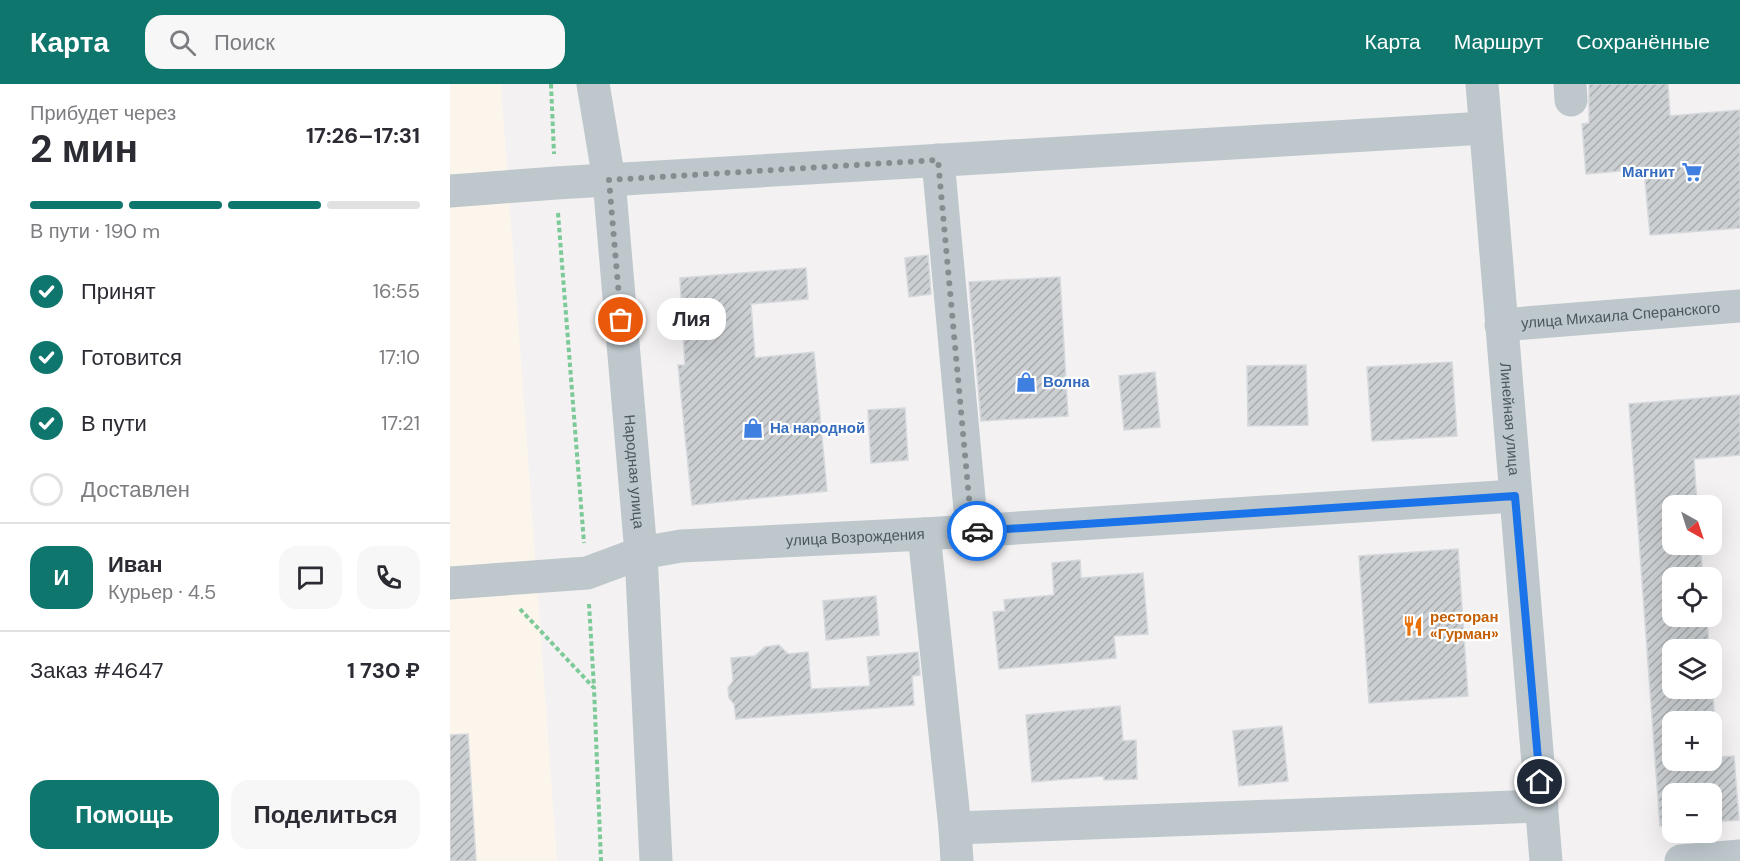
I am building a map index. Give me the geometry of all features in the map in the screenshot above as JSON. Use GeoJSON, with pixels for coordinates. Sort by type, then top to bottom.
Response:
{"type":"FeatureCollection","features":[{"type":"Feature","properties":{"kind":"street","name":"Народная улица"},"geometry":{"type":"LineString","coordinates":[[593,84],[609,180],[641,554],[656,861]]}},
{"type":"Feature","properties":{"kind":"street","name":"Линейная улица"},"geometry":{"type":"LineString","coordinates":[[1482,84],[1546,861]]}},
{"type":"Feature","properties":{"kind":"street"},"geometry":{"type":"LineString","coordinates":[[450,191],[1485,128]]}},
{"type":"Feature","properties":{"kind":"street"},"geometry":{"type":"LineString","coordinates":[[938,160],[972,531]]}},
{"type":"Feature","properties":{"kind":"street","name":"улица Михаила Сперанского"},"geometry":{"type":"LineString","coordinates":[[1502,325],[1740,306]]}},
{"type":"Feature","properties":{"kind":"street","name":"улица Возрождения"},"geometry":{"type":"LineString","coordinates":[[450,583],[586,573],[641,554],[681,546],[924,534],[1515,496]]}},
{"type":"Feature","properties":{"kind":"street"},"geometry":{"type":"LineString","coordinates":[[924,534],[957,861]]}},
{"type":"Feature","properties":{"kind":"street"},"geometry":{"type":"LineString","coordinates":[[955,828],[1542,806]]}},
{"type":"Feature","properties":{"kind":"street"},"geometry":{"type":"LineString","coordinates":[[1681,861],[1740,856]]}},
{"type":"Feature","properties":{"kind":"path"},"geometry":{"type":"LineString","coordinates":[[551,84],[556,183],[594,687],[601,861]]}},
{"type":"Feature","properties":{"kind":"path"},"geometry":{"type":"LineString","coordinates":[[518,607],[594,687]]}},
{"type":"Feature","properties":{"kind":"shaded area"},"geometry":{"type":"Polygon","coordinates":[[[450,84],[501,84],[557,861],[450,861],[450,84]]]}},
{"type":"Feature","properties":{"kind":"building","name":"Магнит"},"geometry":{"type":"Polygon","coordinates":[[[1589,84],[1668,84],[1670,116],[1740,110],[1740,228],[1650,235],[1644,169],[1586,174],[1582,124],[1589,123],[1589,84]]]}},
{"type":"Feature","properties":{"kind":"building"},"geometry":{"type":"Polygon","coordinates":[[[928,255],[931,294],[909,297],[905,258],[928,255]]]}},
{"type":"Feature","properties":{"kind":"building","name":"На народной"},"geometry":{"type":"Polygon","coordinates":[[[806,268],[808,299],[751,304],[755,358],[814,352],[827,491],[692,505],[678,365],[685,365],[680,278],[806,268]]]}},
{"type":"Feature","properties":{"kind":"building"},"geometry":{"type":"Polygon","coordinates":[[[1060,277],[1068,416],[981,421],[969,282],[1060,277]]]}},
{"type":"Feature","properties":{"kind":"building"},"geometry":{"type":"Polygon","coordinates":[[[1452,362],[1457,436],[1372,441],[1367,367],[1452,362]]]}},
{"type":"Feature","properties":{"kind":"building"},"geometry":{"type":"Polygon","coordinates":[[[1306,365],[1308,425],[1248,426],[1247,366],[1306,365]]]}},
{"type":"Feature","properties":{"kind":"building"},"geometry":{"type":"Polygon","coordinates":[[[1155,372],[1160,427],[1124,430],[1119,376],[1155,372]]]}},
{"type":"Feature","properties":{"kind":"building"},"geometry":{"type":"Polygon","coordinates":[[[1740,395],[1740,455],[1694,459],[1696,495],[1662,495],[1662,555],[1701,555],[1702,567],[1662,567],[1662,627],[1708,627],[1708,639],[1662,639],[1662,699],[1713,699],[1714,711],[1662,711],[1662,771],[1722,771],[1722,757],[1734,756],[1739,820],[1722,821],[1722,783],[1662,783],[1662,826],[1660,826],[1629,404],[1740,395]]]}},
{"type":"Feature","properties":{"kind":"building"},"geometry":{"type":"Polygon","coordinates":[[[905,408],[908,460],[871,463],[868,410],[905,408]]]}},
{"type":"Feature","properties":{"kind":"building","name":"ресторан «Гурман»"},"geometry":{"type":"Polygon","coordinates":[[[1458,549],[1468,696],[1369,703],[1359,556],[1458,549]]]}},
{"type":"Feature","properties":{"kind":"building"},"geometry":{"type":"Polygon","coordinates":[[[1080,560],[1081,578],[1143,573],[1148,634],[1114,636],[1116,658],[999,669],[993,612],[1005,611],[1004,600],[1054,595],[1052,563],[1080,560]]]}},
{"type":"Feature","properties":{"kind":"building"},"geometry":{"type":"Polygon","coordinates":[[[876,596],[879,635],[826,640],[823,601],[876,596]]]}},
{"type":"Feature","properties":{"kind":"building"},"geometry":{"type":"Polygon","coordinates":[[[779,645],[788,654],[808,652],[811,689],[870,686],[867,657],[918,652],[920,675],[912,676],[914,705],[736,719],[734,704],[729,698],[728,688],[733,681],[731,658],[755,656],[765,647],[779,645]]]}},
{"type":"Feature","properties":{"kind":"building"},"geometry":{"type":"Polygon","coordinates":[[[1120,706],[1123,741],[1136,740],[1137,779],[1104,780],[1104,776],[1032,782],[1026,715],[1120,706]]]}},
{"type":"Feature","properties":{"kind":"building"},"geometry":{"type":"Polygon","coordinates":[[[1282,726],[1288,781],[1239,786],[1233,731],[1282,726]]]}},
{"type":"Feature","properties":{"kind":"building"},"geometry":{"type":"Polygon","coordinates":[[[468,734],[476,861],[450,861],[450,735],[468,734]]]}},
{"type":"Feature","properties":{"kind":"way so far"},"geometry":{"type":"LineString","coordinates":[[621,320],[609,180],[938,160],[972,531],[977,531]]}},
{"type":"Feature","properties":{"kind":"place","name":"Магнит"},"geometry":{"type":"Point","coordinates":[1692,172]}},
{"type":"Feature","properties":{"kind":"place","name":"Лия"},"geometry":{"type":"Point","coordinates":[621,320]}},
{"type":"Feature","properties":{"kind":"place","name":"Волна"},"geometry":{"type":"Point","coordinates":[1026,382]}},
{"type":"Feature","properties":{"kind":"place","name":"На народной"},"geometry":{"type":"Point","coordinates":[753,428]}},
{"type":"Feature","properties":{"kind":"place","name":"ресторан «Гурман»"},"geometry":{"type":"Point","coordinates":[1413,626]}},
{"type":"Feature","properties":{"kind":"route"},"geometry":{"type":"LineString","coordinates":[[977,531],[1515,496],[1540,782]]}}]}
